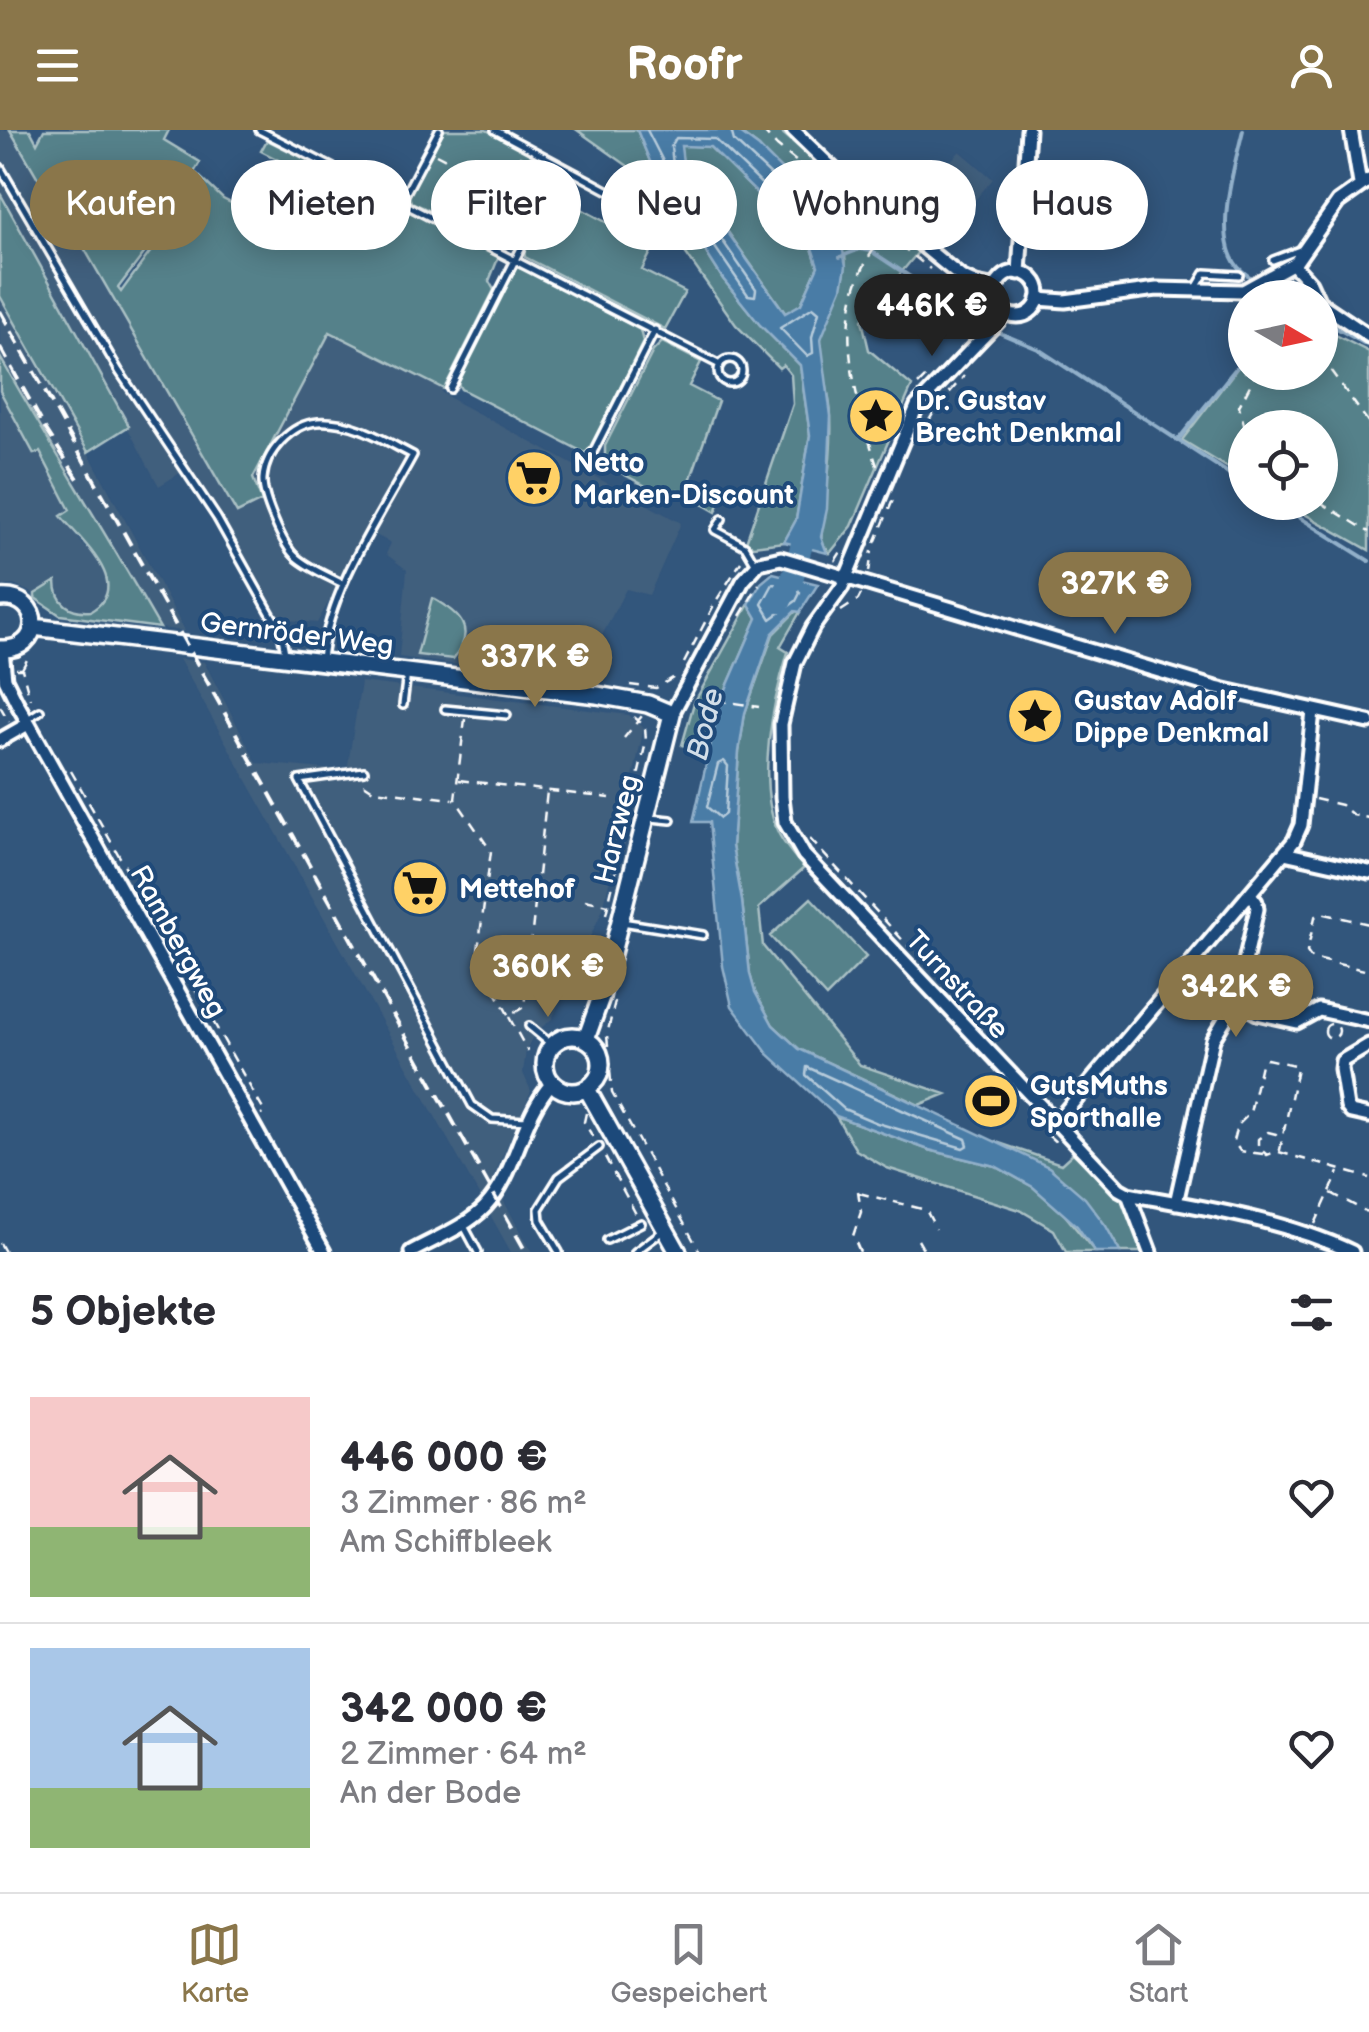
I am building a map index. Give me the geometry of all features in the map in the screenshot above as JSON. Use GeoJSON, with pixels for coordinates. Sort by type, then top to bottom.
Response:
{"type":"FeatureCollection","features":[{"type":"Feature","properties":{"kind":"main road"},"geometry":{"type":"LineString","coordinates":[[0,598],[14,598],[25,604],[33,627],[22,645],[1,649]]}},
{"type":"Feature","properties":{"kind":"main road","name":"Gernröder Weg"},"geometry":{"type":"LineString","coordinates":[[33,627],[597,695],[638,702],[672,714]]}},
{"type":"Feature","properties":{"kind":"main road","name":"Harzweg"},"geometry":{"type":"LineString","coordinates":[[586,1039],[601,999],[612,922],[672,714]]}},
{"type":"Feature","properties":{"kind":"main road"},"geometry":{"type":"LineString","coordinates":[[570,1036],[586,1039],[599,1052],[597,1078],[587,1089],[568,1092],[552,1083],[544,1064],[552,1045],[570,1036]]}},
{"type":"Feature","properties":{"kind":"main road"},"geometry":{"type":"LineString","coordinates":[[587,1089],[678,1252]]}},
{"type":"Feature","properties":{"kind":"street"},"geometry":{"type":"LineString","coordinates":[[793,130],[868,200],[962,277],[996,288]]}},
{"type":"Feature","properties":{"kind":"street"},"geometry":{"type":"LineString","coordinates":[[1019,272],[1028,130]]}},
{"type":"Feature","properties":{"kind":"street"},"geometry":{"type":"LineString","coordinates":[[1038,299],[1066,301],[1133,290],[1248,288],[1266,279],[1293,264],[1338,202],[1365,182],[1351,130]]}},
{"type":"Feature","properties":{"kind":"street"},"geometry":{"type":"LineString","coordinates":[[1293,264],[1307,280]]}},
{"type":"Feature","properties":{"kind":"street"},"geometry":{"type":"LineString","coordinates":[[1019,272],[1035,282],[1038,299],[1024,315],[1003,318],[996,302],[996,288],[1005,276],[1019,272]]}},
{"type":"Feature","properties":{"kind":"street"},"geometry":{"type":"LineString","coordinates":[[1338,314],[1369,336]]}},
{"type":"Feature","properties":{"kind":"street","name":"Turnstraße"},"geometry":{"type":"LineString","coordinates":[[1003,318],[918,406],[836,599],[806,639],[786,692],[780,740],[785,822],[804,855],[1055,1124],[1128,1194]]}},
{"type":"Feature","properties":{"kind":"street"},"geometry":{"type":"LineString","coordinates":[[756,561],[781,558],[822,568],[1216,688],[1369,722]]}},
{"type":"Feature","properties":{"kind":"street","name":"Harzweg"},"geometry":{"type":"LineString","coordinates":[[672,714],[728,605],[756,561]]}},
{"type":"Feature","properties":{"kind":"street","name":"Rambergweg"},"geometry":{"type":"LineString","coordinates":[[1,649],[3,671],[33,717],[324,1252]]}},
{"type":"Feature","properties":{"kind":"street"},"geometry":{"type":"LineString","coordinates":[[1055,1124],[1250,894],[1299,830],[1313,711]]}},
{"type":"Feature","properties":{"kind":"street"},"geometry":{"type":"LineString","coordinates":[[0,740],[33,717]]}},
{"type":"Feature","properties":{"kind":"street"},"geometry":{"type":"LineString","coordinates":[[1284,853],[1369,872]]}},
{"type":"Feature","properties":{"kind":"street"},"geometry":{"type":"LineString","coordinates":[[1176,1203],[1213,1039],[1236,1001],[1257,909],[1250,894]]}},
{"type":"Feature","properties":{"kind":"street"},"geometry":{"type":"LineString","coordinates":[[1236,1001],[1257,1013],[1297,1022],[1320,1010],[1369,1021]]}},
{"type":"Feature","properties":{"kind":"street"},"geometry":{"type":"LineString","coordinates":[[1369,1045],[1342,1062],[1341,1069],[1348,1107],[1351,1112],[1369,1116]]}},
{"type":"Feature","properties":{"kind":"street"},"geometry":{"type":"LineString","coordinates":[[411,1252],[480,1212],[494,1195],[528,1121],[552,1083]]}},
{"type":"Feature","properties":{"kind":"street"},"geometry":{"type":"LineString","coordinates":[[1128,1194],[1255,1218],[1310,1234],[1352,1252]]}},
{"type":"Feature","properties":{"kind":"street"},"geometry":{"type":"LineString","coordinates":[[1128,1194],[1150,1252]]}},
{"type":"Feature","properties":{"kind":"lane"},"geometry":{"type":"LineString","coordinates":[[259,130],[318,160]]}},
{"type":"Feature","properties":{"kind":"lane"},"geometry":{"type":"LineString","coordinates":[[411,183],[438,130]]}},
{"type":"Feature","properties":{"kind":"lane"},"geometry":{"type":"LineString","coordinates":[[494,130],[549,160]]}},
{"type":"Feature","properties":{"kind":"lane"},"geometry":{"type":"LineString","coordinates":[[0,168],[118,370],[217,518],[281,632],[286,644],[284,656]]}},
{"type":"Feature","properties":{"kind":"lane"},"geometry":{"type":"LineString","coordinates":[[1274,260],[1308,248]]}},
{"type":"Feature","properties":{"kind":"lane"},"geometry":{"type":"LineString","coordinates":[[499,250],[720,365]]}},
{"type":"Feature","properties":{"kind":"lane"},"geometry":{"type":"LineString","coordinates":[[450,389],[520,250]]}},
{"type":"Feature","properties":{"kind":"lane"},"geometry":{"type":"LineString","coordinates":[[1194,290],[1205,273],[1239,275]]}},
{"type":"Feature","properties":{"kind":"lane"},"geometry":{"type":"LineString","coordinates":[[588,462],[654,330]]}},
{"type":"Feature","properties":{"kind":"lane"},"geometry":{"type":"LineString","coordinates":[[726,360],[737,361],[742,367],[740,378],[726,382],[720,376],[720,365],[726,360]]}},
{"type":"Feature","properties":{"kind":"lane"},"geometry":{"type":"LineString","coordinates":[[322,661],[326,624],[343,584],[412,455],[353,425],[315,422],[298,427],[279,444],[270,456],[262,482],[283,540],[296,558],[343,584]]}},
{"type":"Feature","properties":{"kind":"lane"},"geometry":{"type":"LineString","coordinates":[[722,519],[715,530],[745,546],[756,561]]}},
{"type":"Feature","properties":{"kind":"lane"},"geometry":{"type":"LineString","coordinates":[[404,705],[407,672]]}},
{"type":"Feature","properties":{"kind":"lane"},"geometry":{"type":"LineString","coordinates":[[445,709],[507,715]]}},
{"type":"Feature","properties":{"kind":"lane"},"geometry":{"type":"LineString","coordinates":[[364,772],[298,780],[472,1105],[492,1120],[528,1121]]}},
{"type":"Feature","properties":{"kind":"lane"},"geometry":{"type":"LineString","coordinates":[[644,818],[671,820]]}},
{"type":"Feature","properties":{"kind":"lane"},"geometry":{"type":"LineString","coordinates":[[612,922],[703,936]]}},
{"type":"Feature","properties":{"kind":"lane"},"geometry":{"type":"LineString","coordinates":[[529,1026],[552,1045]]}},
{"type":"Feature","properties":{"kind":"lane"},"geometry":{"type":"LineString","coordinates":[[558,1252],[540,1220],[539,1209],[559,1177],[599,1148]]}},
{"type":"Feature","properties":{"kind":"lane"},"geometry":{"type":"LineString","coordinates":[[607,1240],[641,1222]]}},
{"type":"Feature","properties":{"kind":"lane"},"geometry":{"type":"LineString","coordinates":[[462,1224],[478,1252]]}},
{"type":"Feature","properties":{"kind":"lane"},"geometry":{"type":"LineString","coordinates":[[634,1252],[666,1230]]}},
{"type":"Feature","properties":{"kind":"path"},"geometry":{"type":"LineString","coordinates":[[762,130],[886,234],[870,255],[850,307],[848,351],[861,415],[879,470]]}},
{"type":"Feature","properties":{"kind":"path"},"geometry":{"type":"LineString","coordinates":[[428,150],[448,160]]}},
{"type":"Feature","properties":{"kind":"path"},"geometry":{"type":"LineString","coordinates":[[532,160],[536,153]]}},
{"type":"Feature","properties":{"kind":"path"},"geometry":{"type":"LineString","coordinates":[[919,436],[962,381]]}},
{"type":"Feature","properties":{"kind":"path"},"geometry":{"type":"LineString","coordinates":[[1338,381],[1369,423]]}},
{"type":"Feature","properties":{"kind":"path"},"geometry":{"type":"LineString","coordinates":[[833,618],[858,600],[872,567],[872,551],[900,484]]}},
{"type":"Feature","properties":{"kind":"path"},"geometry":{"type":"LineString","coordinates":[[1338,513],[1369,532]]}},
{"type":"Feature","properties":{"kind":"path"},"geometry":{"type":"LineString","coordinates":[[830,556],[837,554]]}},
{"type":"Feature","properties":{"kind":"path"},"geometry":{"type":"LineString","coordinates":[[656,688],[677,676],[734,570],[756,561]]}},
{"type":"Feature","properties":{"kind":"path"},"geometry":{"type":"LineString","coordinates":[[735,624],[762,580]]}},
{"type":"Feature","properties":{"kind":"path"},"geometry":{"type":"LineString","coordinates":[[572,679],[580,641]]}},
{"type":"Feature","properties":{"kind":"path"},"geometry":{"type":"LineString","coordinates":[[3,671],[22,669],[33,717]]}},
{"type":"Feature","properties":{"kind":"path"},"geometry":{"type":"LineString","coordinates":[[717,700],[759,708]]}},
{"type":"Feature","properties":{"kind":"path"},"geometry":{"type":"LineString","coordinates":[[0,706],[14,732]]}},
{"type":"Feature","properties":{"kind":"path"},"geometry":{"type":"LineString","coordinates":[[466,710],[455,799],[491,851],[478,958],[528,1052]]}},
{"type":"Feature","properties":{"kind":"path"},"geometry":{"type":"LineString","coordinates":[[612,922],[608,905],[646,742],[645,726],[629,715]]}},
{"type":"Feature","properties":{"kind":"path"},"geometry":{"type":"LineString","coordinates":[[624,738],[639,721]]}},
{"type":"Feature","properties":{"kind":"path"},"geometry":{"type":"LineString","coordinates":[[62,757],[265,1113],[251,1121]]}},
{"type":"Feature","properties":{"kind":"path"},"geometry":{"type":"LineString","coordinates":[[458,780],[610,798]]}},
{"type":"Feature","properties":{"kind":"path"},"geometry":{"type":"LineString","coordinates":[[364,784],[373,790],[455,799]]}},
{"type":"Feature","properties":{"kind":"path"},"geometry":{"type":"LineString","coordinates":[[508,1016],[524,1007],[547,792]]}},
{"type":"Feature","properties":{"kind":"path"},"geometry":{"type":"LineString","coordinates":[[1304,796],[1341,804],[1353,815],[1369,818]]}},
{"type":"Feature","properties":{"kind":"path"},"geometry":{"type":"LineString","coordinates":[[806,834],[912,950]]}},
{"type":"Feature","properties":{"kind":"path"},"geometry":{"type":"LineString","coordinates":[[585,900],[608,905]]}},
{"type":"Feature","properties":{"kind":"path"},"geometry":{"type":"LineString","coordinates":[[1369,924],[1321,913],[1315,916],[1307,952],[1311,958],[1369,971]]}},
{"type":"Feature","properties":{"kind":"path"},"geometry":{"type":"LineString","coordinates":[[612,1016],[607,1035],[612,1093],[700,1252]]}},
{"type":"Feature","properties":{"kind":"path"},"geometry":{"type":"LineString","coordinates":[[1265,1059],[1297,1069],[1278,1151],[1271,1156],[1240,1151],[1233,1140],[1236,1128],[1250,1114],[1260,1064],[1265,1059]]}},
{"type":"Feature","properties":{"kind":"path"},"geometry":{"type":"LineString","coordinates":[[1022,1106],[1060,1146]]}},
{"type":"Feature","properties":{"kind":"path"},"geometry":{"type":"LineString","coordinates":[[584,1122],[641,1222]]}},
{"type":"Feature","properties":{"kind":"path"},"geometry":{"type":"LineString","coordinates":[[1263,1154],[1258,1143],[1264,1133],[1276,1134],[1281,1141]]}},
{"type":"Feature","properties":{"kind":"path"},"geometry":{"type":"LineString","coordinates":[[1278,1151],[1369,1178]]}},
{"type":"Feature","properties":{"kind":"path"},"geometry":{"type":"LineString","coordinates":[[1310,1234],[1339,1171]]}},
{"type":"Feature","properties":{"kind":"path"},"geometry":{"type":"LineString","coordinates":[[860,1252],[853,1236],[861,1212],[859,1192],[926,1210],[936,1230]]}},
{"type":"Feature","properties":{"kind":"path"},"geometry":{"type":"LineString","coordinates":[[1329,1192],[1369,1213]]}},
{"type":"Feature","properties":{"kind":"path"},"geometry":{"type":"LineString","coordinates":[[918,1240],[924,1252]]}},
{"type":"Feature","properties":{"kind":"path"},"geometry":{"type":"LineString","coordinates":[[0,1243],[5,1252]]}},
{"type":"Feature","properties":{"kind":"shaded area"},"geometry":{"type":"Polygon","coordinates":[[[0,130],[10,130],[30,161],[30,247],[0,192],[0,130]]]}},
{"type":"Feature","properties":{"kind":"shaded area"},"geometry":{"type":"Polygon","coordinates":[[[960,151],[971,160],[951,160],[960,151]]]}},
{"type":"Feature","properties":{"kind":"shaded area"},"geometry":{"type":"Polygon","coordinates":[[[976,165],[993,179],[976,199],[976,165]]]}},
{"type":"Feature","properties":{"kind":"shaded area"},"geometry":{"type":"Polygon","coordinates":[[[31,250],[85,250],[237,512],[330,331],[444,389],[441,392],[453,400],[681,523],[649,595],[626,589],[593,653],[589,682],[399,657],[407,570],[386,554],[391,543],[368,531],[317,623],[279,619],[188,468],[159,486],[31,250]]]}},
{"type":"Feature","properties":{"kind":"shaded area"},"geometry":{"type":"Polygon","coordinates":[[[0,296],[185,631],[160,628],[0,357],[0,296]]]}},
{"type":"Feature","properties":{"kind":"shaded area"},"geometry":{"type":"Polygon","coordinates":[[[0,391],[34,453],[39,451],[70,511],[61,515],[84,546],[99,558],[108,583],[107,595],[91,611],[71,610],[62,602],[56,581],[35,594],[14,585],[0,586],[0,391]]]}},
{"type":"Feature","properties":{"kind":"shaded area"},"geometry":{"type":"Polygon","coordinates":[[[179,659],[204,662],[257,763],[347,771],[361,682],[629,715],[644,728],[603,909],[552,1019],[534,1034],[526,1050],[523,1073],[531,1091],[492,1180],[532,1252],[511,1252],[179,659]]]}},
{"type":"Feature","properties":{"kind":"green space"},"geometry":{"type":"Polygon","coordinates":[[[10,130],[30,130],[37,143],[44,130],[169,130],[164,140],[197,160],[30,160],[30,164],[10,130]]]}},
{"type":"Feature","properties":{"kind":"green space"},"geometry":{"type":"Polygon","coordinates":[[[444,130],[486,130],[533,154],[530,160],[520,156],[518,160],[431,160],[431,211],[411,202],[411,192],[444,130]]]}},
{"type":"Feature","properties":{"kind":"green space"},"geometry":{"type":"Polygon","coordinates":[[[577,130],[637,130],[649,160],[619,160],[577,130]]]}},
{"type":"Feature","properties":{"kind":"green space"},"geometry":{"type":"Polygon","coordinates":[[[736,130],[779,130],[814,160],[769,160],[736,130]]]}},
{"type":"Feature","properties":{"kind":"green space"},"geometry":{"type":"Polygon","coordinates":[[[267,140],[307,160],[279,160],[261,151],[267,140]]]}},
{"type":"Feature","properties":{"kind":"green space"},"geometry":{"type":"Polygon","coordinates":[[[680,145],[710,147],[723,160],[682,160],[680,145]]]}},
{"type":"Feature","properties":{"kind":"green space"},"geometry":{"type":"Polygon","coordinates":[[[737,174],[757,194],[757,250],[813,250],[818,266],[801,304],[786,314],[737,245],[737,174]]]}},
{"type":"Feature","properties":{"kind":"green space"},"geometry":{"type":"Polygon","coordinates":[[[211,187],[231,203],[231,250],[411,250],[411,212],[431,222],[431,250],[487,250],[499,256],[489,281],[494,290],[444,389],[330,332],[253,478],[262,501],[237,513],[85,250],[147,250],[118,288],[121,292],[152,250],[211,250],[211,187]]]}},
{"type":"Feature","properties":{"kind":"green space"},"geometry":{"type":"Polygon","coordinates":[[[0,193],[129,426],[88,452],[0,296],[0,193]]]}},
{"type":"Feature","properties":{"kind":"green space"},"geometry":{"type":"Polygon","coordinates":[[[581,209],[601,219],[601,250],[652,250],[642,270],[685,292],[665,329],[525,257],[524,250],[581,250],[581,209]]]}},
{"type":"Feature","properties":{"kind":"green space"},"geometry":{"type":"Polygon","coordinates":[[[683,250],[704,250],[760,325],[800,365],[810,435],[796,520],[784,542],[753,546],[746,542],[793,404],[791,375],[736,325],[683,250]]]}},
{"type":"Feature","properties":{"kind":"green space"},"geometry":{"type":"Polygon","coordinates":[[[840,250],[919,251],[862,320],[869,350],[912,386],[852,526],[830,553],[821,542],[831,432],[821,338],[844,278],[845,256],[840,250]]]}},
{"type":"Feature","properties":{"kind":"green space"},"geometry":{"type":"Polygon","coordinates":[[[515,267],[640,330],[643,342],[585,453],[461,389],[457,382],[515,267]]]}},
{"type":"Feature","properties":{"kind":"green space"},"geometry":{"type":"Polygon","coordinates":[[[1338,336],[1369,352],[1369,550],[1315,520],[1338,520],[1338,410],[1228,410],[1228,468],[1182,440],[1228,380],[1228,390],[1338,390],[1338,336]]]}},
{"type":"Feature","properties":{"kind":"green space"},"geometry":{"type":"Polygon","coordinates":[[[662,342],[701,362],[689,386],[718,401],[686,492],[719,504],[716,512],[678,490],[672,500],[612,468],[605,460],[605,446],[653,351],[662,342]]]}},
{"type":"Feature","properties":{"kind":"green space"},"geometry":{"type":"Polygon","coordinates":[[[0,357],[160,628],[60,615],[35,598],[35,594],[56,581],[66,605],[91,611],[103,600],[106,576],[90,549],[61,516],[70,510],[40,452],[34,454],[0,391],[0,357]]]}},
{"type":"Feature","properties":{"kind":"green space"},"geometry":{"type":"Polygon","coordinates":[[[432,598],[462,623],[464,639],[453,659],[417,655],[432,598]]]}},
{"type":"Feature","properties":{"kind":"green space"},"geometry":{"type":"Polygon","coordinates":[[[749,604],[757,618],[720,703],[711,752],[682,745],[694,703],[749,604]]]}},
{"type":"Feature","properties":{"kind":"green space"},"geometry":{"type":"Polygon","coordinates":[[[796,611],[800,612],[780,647],[788,652],[772,717],[767,765],[777,830],[804,868],[759,908],[763,946],[860,1065],[946,1094],[919,1105],[799,1049],[773,1025],[750,974],[732,846],[739,752],[745,713],[773,634],[796,611]]]}},
{"type":"Feature","properties":{"kind":"green space"},"geometry":{"type":"Polygon","coordinates":[[[518,634],[546,641],[545,650],[573,658],[570,675],[485,664],[482,654],[490,640],[518,634]]]}},
{"type":"Feature","properties":{"kind":"green space"},"geometry":{"type":"Polygon","coordinates":[[[811,898],[866,957],[826,997],[770,936],[811,898]]]}},
{"type":"Feature","properties":{"kind":"green space"},"geometry":{"type":"Polygon","coordinates":[[[836,1116],[929,1150],[995,1166],[1033,1187],[1064,1214],[1095,1252],[1066,1252],[1054,1230],[1020,1210],[887,1168],[856,1150],[836,1116]]]}},
{"type":"Feature","properties":{"kind":"green space"},"geometry":{"type":"Polygon","coordinates":[[[993,1141],[1061,1164],[1073,1153],[1124,1202],[1145,1252],[1120,1252],[1096,1213],[1068,1184],[1034,1161],[993,1141]]]}},
{"type":"Feature","properties":{"kind":"water"},"geometry":{"type":"Polygon","coordinates":[[[637,130],[736,130],[772,160],[757,160],[757,194],[737,174],[737,160],[723,160],[710,147],[681,146],[683,160],[649,160],[637,130]]]}},
{"type":"Feature","properties":{"kind":"water"},"geometry":{"type":"Polygon","coordinates":[[[737,246],[785,313],[801,304],[818,266],[813,250],[843,251],[846,266],[842,288],[821,339],[831,416],[827,509],[821,537],[827,553],[784,542],[796,520],[810,435],[800,365],[760,325],[704,250],[737,250],[737,246]]]}},
{"type":"Feature","properties":{"kind":"water"},"geometry":{"type":"Polygon","coordinates":[[[773,573],[818,584],[800,612],[795,611],[772,634],[745,713],[732,846],[755,992],[773,1025],[799,1049],[1049,1167],[1085,1198],[1120,1252],[1095,1252],[1077,1226],[1033,1187],[995,1166],[929,1150],[836,1116],[768,1054],[732,1006],[723,966],[709,822],[693,822],[720,703],[757,618],[749,604],[761,583],[773,573]]]}},
{"type":"Feature","properties":{"kind":"waterway"},"geometry":{"type":"LineString","coordinates":[[1243,130],[1228,200],[1227,237],[1230,254],[1238,267],[1254,280]]}},
{"type":"Feature","properties":{"kind":"waterway"},"geometry":{"type":"LineString","coordinates":[[840,257],[860,249],[871,251],[986,327]]}},
{"type":"Feature","properties":{"kind":"waterway"},"geometry":{"type":"LineString","coordinates":[[1338,329],[1369,346]]}},
{"type":"Feature","properties":{"kind":"waterway"},"geometry":{"type":"LineString","coordinates":[[995,331],[1038,349],[1228,473]]}},
{"type":"Feature","properties":{"kind":"waterway"},"geometry":{"type":"LineString","coordinates":[[1177,441],[1228,378]]}},
{"type":"Feature","properties":{"kind":"waterway","name":"Bode"},"geometry":{"type":"LineString","coordinates":[[780,602],[793,576],[809,519]]}},
{"type":"Feature","properties":{"kind":"waterway"},"geometry":{"type":"LineString","coordinates":[[1304,520],[1369,561]]}},
{"type":"Feature","properties":{"kind":"railway"},"geometry":{"type":"LineString","coordinates":[[0,311],[526,1252]]}},
{"type":"Feature","properties":{"kind":"railway"},"geometry":{"type":"LineString","coordinates":[[0,347],[82,485]]}},
{"type":"Feature","properties":{"kind":"place","name":"Dr. Gustav Brecht Denkmal"},"geometry":{"type":"Point","coordinates":[876,416]}},
{"type":"Feature","properties":{"kind":"place","name":"Netto Marken-Discount"},"geometry":{"type":"Point","coordinates":[534,478]}},
{"type":"Feature","properties":{"kind":"place","name":"Gustav Adolf Dippe Denkmal"},"geometry":{"type":"Point","coordinates":[1035,716]}},
{"type":"Feature","properties":{"kind":"place","name":"Mettehof"},"geometry":{"type":"Point","coordinates":[420,888]}},
{"type":"Feature","properties":{"kind":"place","name":"GutsMuths Sporthalle"},"geometry":{"type":"Point","coordinates":[991,1101]}}]}
